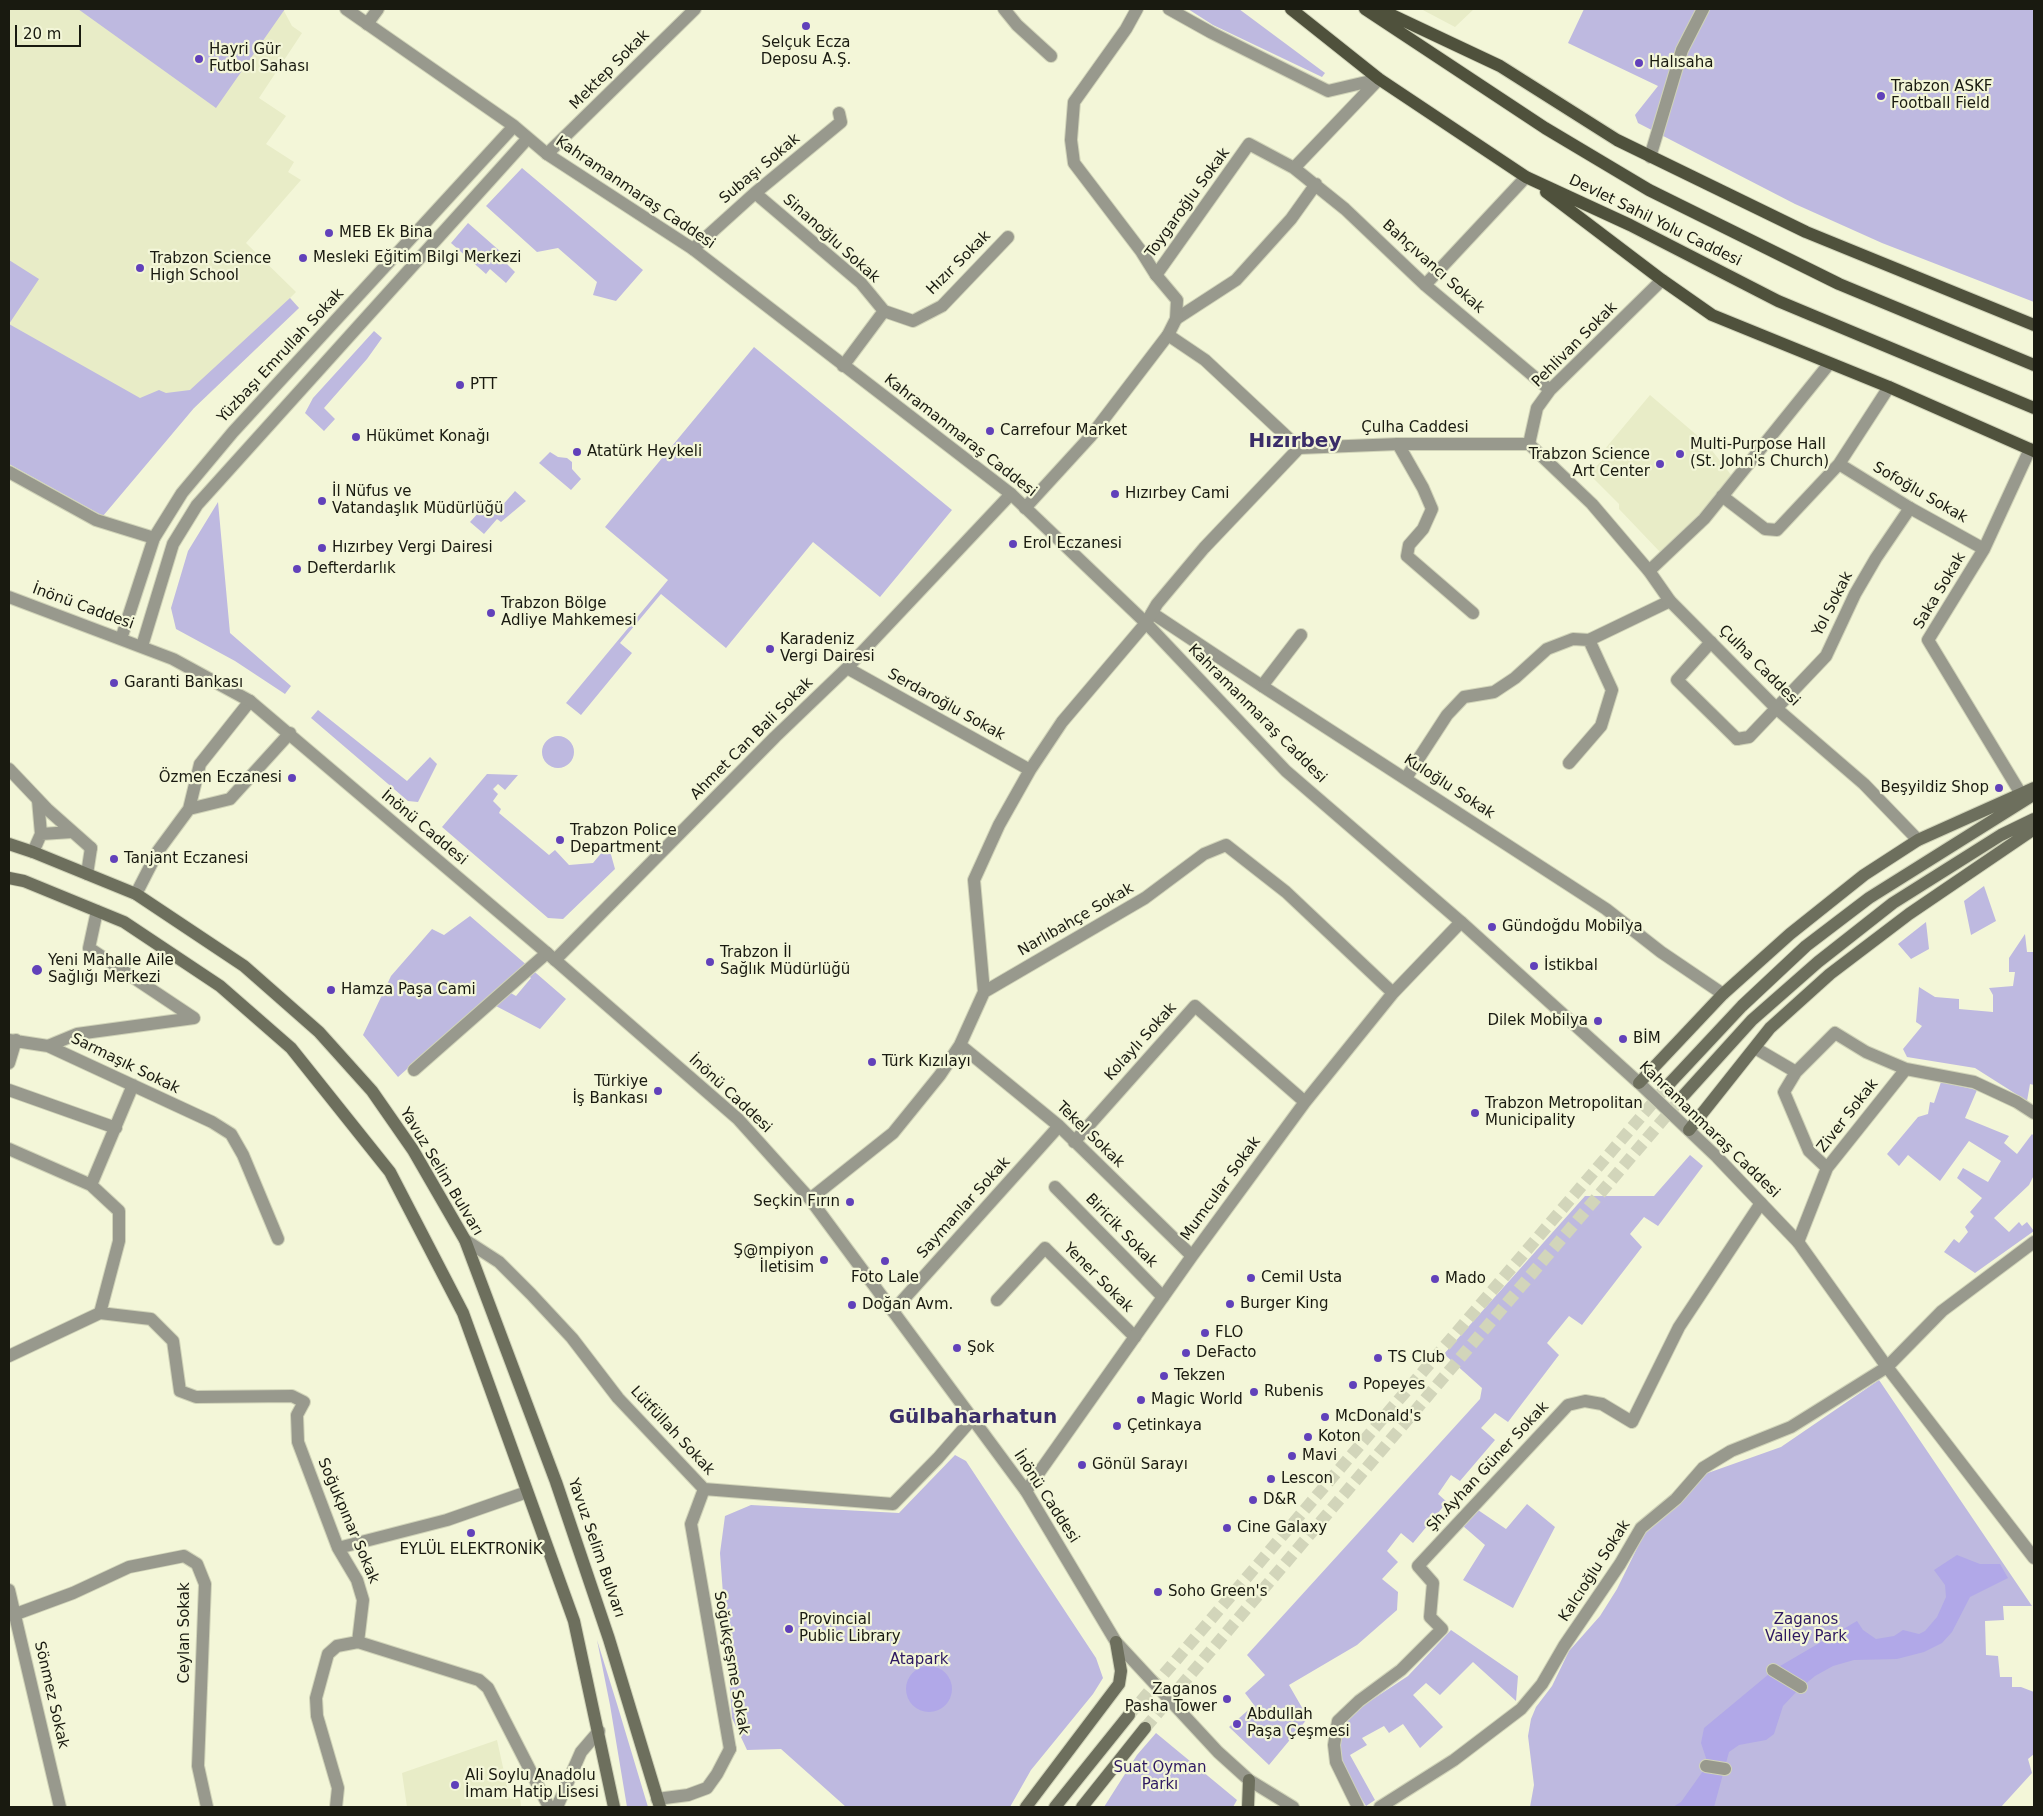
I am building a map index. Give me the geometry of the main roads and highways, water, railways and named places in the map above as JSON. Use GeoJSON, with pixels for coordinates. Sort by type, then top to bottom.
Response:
{"type":"FeatureCollection","features":[{"type":"Feature","properties":{"kind":"main road","name":"Devlet Sahil Yolu Caddesi"},"geometry":{"type":"LineString","coordinates":[[1292,9],[1379,78],[1526,177],[1630,225],[1778,302],[2034,408]]}},
{"type":"Feature","properties":{"kind":"main road","name":"Devlet Sahil Yolu Caddesi"},"geometry":{"type":"LineString","coordinates":[[1365,9],[1545,128],[1649,190],[1838,284],[2034,365]]}},
{"type":"Feature","properties":{"kind":"main road"},"geometry":{"type":"LineString","coordinates":[[1379,9],[1500,66],[1617,140],[1650,157],[1806,232],[2034,325]]}},
{"type":"Feature","properties":{"kind":"main road"},"geometry":{"type":"LineString","coordinates":[[1526,177],[1662,280],[1712,315],[1889,387],[2032,450]]}},
{"type":"Feature","properties":{"kind":"main road"},"geometry":{"type":"LineString","coordinates":[[1669,1084],[1742,1006],[1806,946],[1869,898],[2028,794],[2034,788]]}},
{"type":"Feature","properties":{"kind":"main road"},"geometry":{"type":"LineString","coordinates":[[1639,1083],[1723,994],[1790,934],[1856,881],[1918,840],[2028,794]]}},
{"type":"Feature","properties":{"kind":"main road"},"geometry":{"type":"LineString","coordinates":[[1684,1095],[1752,1020],[1818,962],[1893,903],[2001,836],[2034,819]]}},
{"type":"Feature","properties":{"kind":"main road"},"geometry":{"type":"LineString","coordinates":[[1689,1130],[1770,1028],[1830,974],[1909,914],[2034,829]]}},
{"type":"Feature","properties":{"kind":"main road","name":"Yavuz Selim Bulvarı"},"geometry":{"type":"LineString","coordinates":[[9,844],[34,852],[136,894],[244,966],[319,1032],[372,1091],[413,1150],[465,1240],[559,1491],[609,1639],[659,1803]]}},
{"type":"Feature","properties":{"kind":"main road"},"geometry":{"type":"LineString","coordinates":[[9,878],[24,882],[124,922],[220,986],[284,1042],[390,1172],[463,1313],[574,1621],[614,1807]]}},
{"type":"Feature","properties":{"kind":"main road"},"geometry":{"type":"LineString","coordinates":[[1026,1807],[1119,1684],[1121,1671],[1116,1642]]}},
{"type":"Feature","properties":{"kind":"main road"},"geometry":{"type":"LineString","coordinates":[[1055,1807],[1129,1715]]}},
{"type":"Feature","properties":{"kind":"main road"},"geometry":{"type":"LineString","coordinates":[[1082,1807],[1145,1728]]}},
{"type":"Feature","properties":{"kind":"main road"},"geometry":{"type":"LineString","coordinates":[[1092,1807],[1111,1771]]}},
{"type":"Feature","properties":{"kind":"main road"},"geometry":{"type":"LineString","coordinates":[[1248,1807],[1249,1780]]}},
{"type":"Feature","properties":{"kind":"tunnel"},"geometry":{"type":"LineString","coordinates":[[1129,1715],[1669,1084]]}},
{"type":"Feature","properties":{"kind":"tunnel"},"geometry":{"type":"LineString","coordinates":[[1145,1728],[1684,1095]]}},
{"type":"Feature","properties":{"kind":"place","name":"Selçuk Ecza Deposu A.Ş."},"geometry":{"type":"Point","coordinates":[806,26]}},
{"type":"Feature","properties":{"kind":"place","name":"Hayri Gür Futbol Sahası"},"geometry":{"type":"Point","coordinates":[199,59]}},
{"type":"Feature","properties":{"kind":"place","name":"Halısaha"},"geometry":{"type":"Point","coordinates":[1639,63]}},
{"type":"Feature","properties":{"kind":"place","name":"Trabzon ASKF Football Field"},"geometry":{"type":"Point","coordinates":[1881,96]}},
{"type":"Feature","properties":{"kind":"place","name":"MEB Ek Bina"},"geometry":{"type":"Point","coordinates":[329,233]}},
{"type":"Feature","properties":{"kind":"place","name":"Mesleki Eğitim Bilgi Merkezi"},"geometry":{"type":"Point","coordinates":[303,258]}},
{"type":"Feature","properties":{"kind":"place","name":"Trabzon Science High School"},"geometry":{"type":"Point","coordinates":[140,268]}},
{"type":"Feature","properties":{"kind":"place","name":"PTT"},"geometry":{"type":"Point","coordinates":[460,385]}},
{"type":"Feature","properties":{"kind":"place","name":"Carrefour Market"},"geometry":{"type":"Point","coordinates":[990,431]}},
{"type":"Feature","properties":{"kind":"place","name":"Hükümet Konağı"},"geometry":{"type":"Point","coordinates":[356,437]}},
{"type":"Feature","properties":{"kind":"place","name":"Atatürk Heykeli"},"geometry":{"type":"Point","coordinates":[577,452]}},
{"type":"Feature","properties":{"kind":"place","name":"Multi-Purpose Hall (St. John's Church)"},"geometry":{"type":"Point","coordinates":[1680,454]}},
{"type":"Feature","properties":{"kind":"place","name":"Trabzon Science Art Center"},"geometry":{"type":"Point","coordinates":[1660,464]}},
{"type":"Feature","properties":{"kind":"place","name":"Hızırbey Cami"},"geometry":{"type":"Point","coordinates":[1115,494]}},
{"type":"Feature","properties":{"kind":"place","name":"İl Nüfus ve Vatandaşlık Müdürlüğü"},"geometry":{"type":"Point","coordinates":[322,501]}},
{"type":"Feature","properties":{"kind":"place","name":"Erol Eczanesi"},"geometry":{"type":"Point","coordinates":[1013,544]}},
{"type":"Feature","properties":{"kind":"place","name":"Hızırbey Vergi Dairesi"},"geometry":{"type":"Point","coordinates":[322,548]}},
{"type":"Feature","properties":{"kind":"place","name":"Defterdarlık"},"geometry":{"type":"Point","coordinates":[297,569]}},
{"type":"Feature","properties":{"kind":"place","name":"Trabzon Bölge Adliye Mahkemesi"},"geometry":{"type":"Point","coordinates":[491,613]}},
{"type":"Feature","properties":{"kind":"place","name":"Karadeniz Vergi Dairesi"},"geometry":{"type":"Point","coordinates":[770,649]}},
{"type":"Feature","properties":{"kind":"place","name":"Garanti Bankası"},"geometry":{"type":"Point","coordinates":[114,683]}},
{"type":"Feature","properties":{"kind":"place","name":"Özmen Eczanesi"},"geometry":{"type":"Point","coordinates":[292,778]}},
{"type":"Feature","properties":{"kind":"place","name":"Beşyildiz Shop"},"geometry":{"type":"Point","coordinates":[1999,788]}},
{"type":"Feature","properties":{"kind":"place","name":"Trabzon Police Department"},"geometry":{"type":"Point","coordinates":[560,840]}},
{"type":"Feature","properties":{"kind":"place","name":"Tanjant Eczanesi"},"geometry":{"type":"Point","coordinates":[114,859]}},
{"type":"Feature","properties":{"kind":"place","name":"Gündoğdu Mobilya"},"geometry":{"type":"Point","coordinates":[1492,927]}},
{"type":"Feature","properties":{"kind":"place","name":"Trabzon İl Sağlık Müdürlüğü"},"geometry":{"type":"Point","coordinates":[710,962]}},
{"type":"Feature","properties":{"kind":"place","name":"İstikbal"},"geometry":{"type":"Point","coordinates":[1534,966]}},
{"type":"Feature","properties":{"kind":"place","name":"Yeni Mahalle Aile Sağlığı Merkezi"},"geometry":{"type":"Point","coordinates":[37,970]}},
{"type":"Feature","properties":{"kind":"place","name":"Hamza Paşa Cami"},"geometry":{"type":"Point","coordinates":[331,990]}},
{"type":"Feature","properties":{"kind":"place","name":"Dilek Mobilya"},"geometry":{"type":"Point","coordinates":[1598,1021]}},
{"type":"Feature","properties":{"kind":"place","name":"BİM"},"geometry":{"type":"Point","coordinates":[1623,1039]}},
{"type":"Feature","properties":{"kind":"place","name":"Türk Kızılayı"},"geometry":{"type":"Point","coordinates":[872,1062]}},
{"type":"Feature","properties":{"kind":"place","name":"Türkiye İş Bankası"},"geometry":{"type":"Point","coordinates":[658,1091]}},
{"type":"Feature","properties":{"kind":"place","name":"Trabzon Metropolitan Municipality"},"geometry":{"type":"Point","coordinates":[1475,1113]}},
{"type":"Feature","properties":{"kind":"place","name":"Seçkin Fırın"},"geometry":{"type":"Point","coordinates":[850,1202]}},
{"type":"Feature","properties":{"kind":"place","name":"Ş@mpiyon İletisim"},"geometry":{"type":"Point","coordinates":[824,1260]}},
{"type":"Feature","properties":{"kind":"place","name":"Foto Lale"},"geometry":{"type":"Point","coordinates":[885,1261]}},
{"type":"Feature","properties":{"kind":"place","name":"Cemil Usta"},"geometry":{"type":"Point","coordinates":[1251,1278]}},
{"type":"Feature","properties":{"kind":"place","name":"Mado"},"geometry":{"type":"Point","coordinates":[1435,1279]}},
{"type":"Feature","properties":{"kind":"place","name":"Burger King"},"geometry":{"type":"Point","coordinates":[1230,1304]}},
{"type":"Feature","properties":{"kind":"place","name":"Doğan Avm."},"geometry":{"type":"Point","coordinates":[852,1305]}},
{"type":"Feature","properties":{"kind":"place","name":"FLO"},"geometry":{"type":"Point","coordinates":[1205,1333]}},
{"type":"Feature","properties":{"kind":"place","name":"Şok"},"geometry":{"type":"Point","coordinates":[957,1348]}},
{"type":"Feature","properties":{"kind":"place","name":"DeFacto"},"geometry":{"type":"Point","coordinates":[1186,1353]}},
{"type":"Feature","properties":{"kind":"place","name":"TS Club"},"geometry":{"type":"Point","coordinates":[1378,1358]}},
{"type":"Feature","properties":{"kind":"place","name":"Tekzen"},"geometry":{"type":"Point","coordinates":[1164,1376]}},
{"type":"Feature","properties":{"kind":"place","name":"Popeyes"},"geometry":{"type":"Point","coordinates":[1353,1385]}},
{"type":"Feature","properties":{"kind":"place","name":"Rubenis"},"geometry":{"type":"Point","coordinates":[1254,1392]}},
{"type":"Feature","properties":{"kind":"place","name":"Magic World"},"geometry":{"type":"Point","coordinates":[1141,1400]}},
{"type":"Feature","properties":{"kind":"place","name":"McDonald's"},"geometry":{"type":"Point","coordinates":[1325,1417]}},
{"type":"Feature","properties":{"kind":"place","name":"Çetinkaya"},"geometry":{"type":"Point","coordinates":[1117,1426]}},
{"type":"Feature","properties":{"kind":"place","name":"Koton"},"geometry":{"type":"Point","coordinates":[1308,1437]}},
{"type":"Feature","properties":{"kind":"place","name":"Mavi"},"geometry":{"type":"Point","coordinates":[1292,1456]}},
{"type":"Feature","properties":{"kind":"place","name":"Gönül Sarayı"},"geometry":{"type":"Point","coordinates":[1082,1465]}},
{"type":"Feature","properties":{"kind":"place","name":"Lescon"},"geometry":{"type":"Point","coordinates":[1271,1479]}},
{"type":"Feature","properties":{"kind":"place","name":"D&R"},"geometry":{"type":"Point","coordinates":[1253,1500]}},
{"type":"Feature","properties":{"kind":"place","name":"Cine Galaxy"},"geometry":{"type":"Point","coordinates":[1227,1528]}},
{"type":"Feature","properties":{"kind":"place","name":"EYLÜL ELEKTRONİK"},"geometry":{"type":"Point","coordinates":[471,1533]}},
{"type":"Feature","properties":{"kind":"place","name":"Soho Green's"},"geometry":{"type":"Point","coordinates":[1158,1592]}},
{"type":"Feature","properties":{"kind":"place","name":"Provincial Public Library"},"geometry":{"type":"Point","coordinates":[789,1629]}},
{"type":"Feature","properties":{"kind":"place","name":"Zaganos Pasha Tower"},"geometry":{"type":"Point","coordinates":[1227,1699]}},
{"type":"Feature","properties":{"kind":"place","name":"Abdullah Paşa Çeşmesi"},"geometry":{"type":"Point","coordinates":[1237,1724]}},
{"type":"Feature","properties":{"kind":"place","name":"Ali Soylu Anadolu İmam Hatip Lisesi"},"geometry":{"type":"Point","coordinates":[455,1785]}},
{"type":"Feature","properties":{"kind":"district","name":"Hızırbey"},"geometry":{"type":"Point","coordinates":[1295,442]}},
{"type":"Feature","properties":{"kind":"district","name":"Gülbaharhatun"},"geometry":{"type":"Point","coordinates":[973,1418]}},
{"type":"Feature","properties":{"kind":"park label","name":"Zaganos Valley Park"},"geometry":{"type":"Point","coordinates":[1806,1628]}},
{"type":"Feature","properties":{"kind":"park label","name":"Atapark"},"geometry":{"type":"Point","coordinates":[919,1660]}},
{"type":"Feature","properties":{"kind":"park label","name":"Suat Oyman Parkı"},"geometry":{"type":"Point","coordinates":[1160,1776]}}]}
